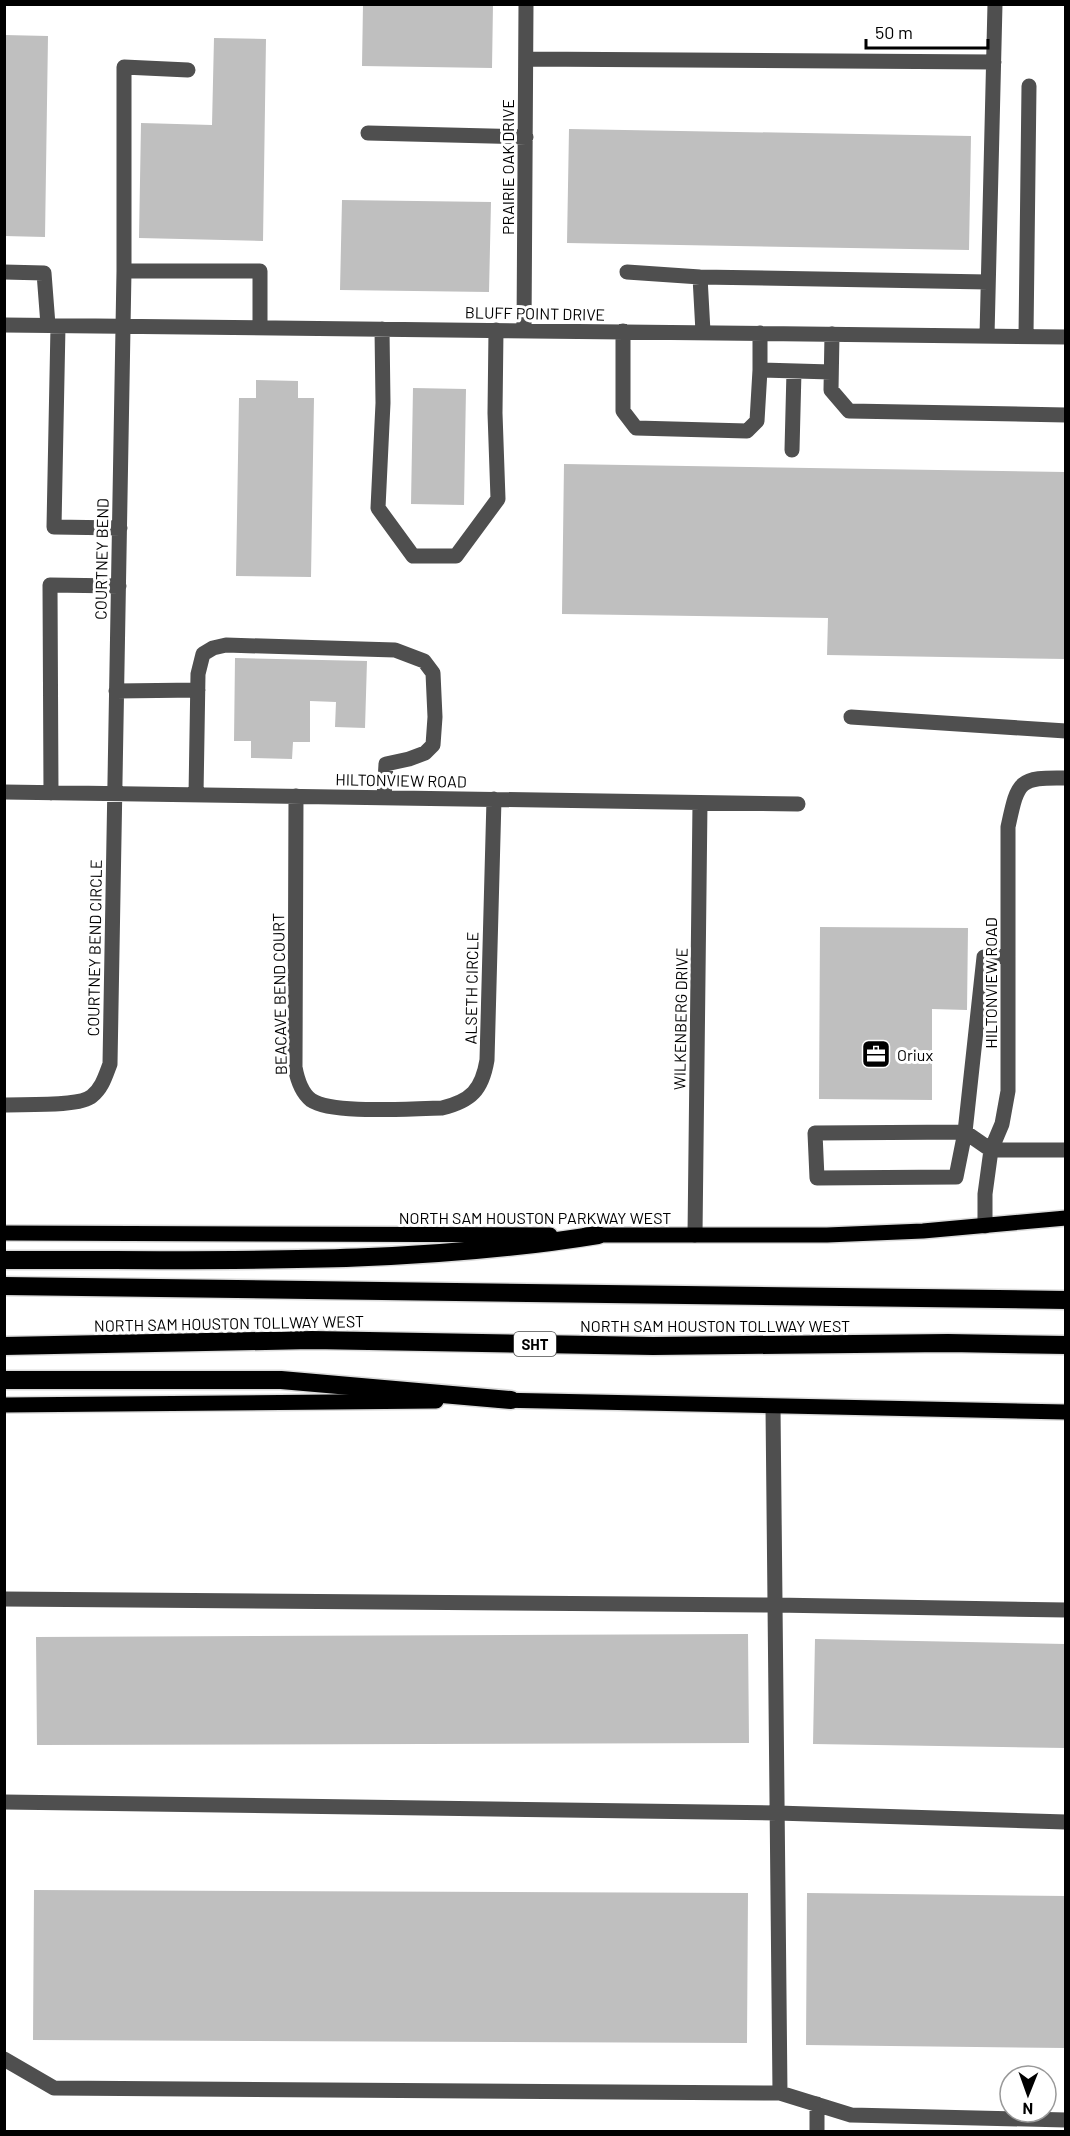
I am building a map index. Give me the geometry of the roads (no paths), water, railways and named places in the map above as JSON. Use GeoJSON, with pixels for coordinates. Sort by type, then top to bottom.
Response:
{"type":"FeatureCollection","features":[{"type":"Feature","properties":{"kind":"highway"},"geometry":{"type":"LineString","coordinates":[[4,1260],[262,1261],[529,1246],[598,1235]]}},
{"type":"Feature","properties":{"kind":"highway","name":"NORTH SAM HOUSTON TOLLWAY WEST"},"geometry":{"type":"LineString","coordinates":[[4,1286],[1065,1300]]}},
{"type":"Feature","properties":{"kind":"highway","name":"NORTH SAM HOUSTON TOLLWAY WEST"},"geometry":{"type":"LineString","coordinates":[[4,1346],[312,1340],[653,1346],[936,1343],[1065,1345]]}},
{"type":"Feature","properties":{"kind":"highway"},"geometry":{"type":"LineString","coordinates":[[4,1380],[281,1380],[511,1400]]}},
{"type":"Feature","properties":{"kind":"main road","name":"NORTH SAM HOUSTON PARKWAY WEST"},"geometry":{"type":"LineString","coordinates":[[4,1233],[827,1235],[985,1226],[1065,1218]]}},
{"type":"Feature","properties":{"kind":"main road"},"geometry":{"type":"LineString","coordinates":[[4,1405],[511,1400],[1065,1412]]}},
{"type":"Feature","properties":{"kind":"street","name":"PRAIRIE OAK DRIVE"},"geometry":{"type":"LineString","coordinates":[[524,331],[526,4]]}},
{"type":"Feature","properties":{"kind":"street"},"geometry":{"type":"LineString","coordinates":[[987,336],[995,4]]}},
{"type":"Feature","properties":{"kind":"street"},"geometry":{"type":"LineString","coordinates":[[526,59],[994,62]]}},
{"type":"Feature","properties":{"kind":"street","name":"COURTNEY BEND"},"geometry":{"type":"LineString","coordinates":[[114,794],[124,271],[124,67],[188,70]]}},
{"type":"Feature","properties":{"kind":"street"},"geometry":{"type":"LineString","coordinates":[[1026,336],[1029,86]]}},
{"type":"Feature","properties":{"kind":"street"},"geometry":{"type":"LineString","coordinates":[[368,134],[526,137]]}},
{"type":"Feature","properties":{"kind":"street"},"geometry":{"type":"LineString","coordinates":[[124,271],[260,271],[260,328]]}},
{"type":"Feature","properties":{"kind":"street"},"geometry":{"type":"LineString","coordinates":[[4,272],[44,273],[53,326],[54,527],[120,528]]}},
{"type":"Feature","properties":{"kind":"street"},"geometry":{"type":"LineString","coordinates":[[627,272],[700,277],[988,282]]}},
{"type":"Feature","properties":{"kind":"street"},"geometry":{"type":"LineString","coordinates":[[700,277],[703,332]]}},
{"type":"Feature","properties":{"kind":"street","name":"BLUFF POINT DRIVE"},"geometry":{"type":"LineString","coordinates":[[4,325],[1065,337]]}},
{"type":"Feature","properties":{"kind":"street"},"geometry":{"type":"LineString","coordinates":[[382,329],[383,403],[378,508],[413,556],[456,556],[498,499],[495,413],[496,330]]}},
{"type":"Feature","properties":{"kind":"street"},"geometry":{"type":"LineString","coordinates":[[623,332],[623,411],[636,428],[747,431],[757,421],[760,333]]}},
{"type":"Feature","properties":{"kind":"street"},"geometry":{"type":"LineString","coordinates":[[832,334],[831,390],[849,411],[1065,415]]}},
{"type":"Feature","properties":{"kind":"street"},"geometry":{"type":"LineString","coordinates":[[760,370],[831,372]]}},
{"type":"Feature","properties":{"kind":"street"},"geometry":{"type":"LineString","coordinates":[[792,450],[794,371]]}},
{"type":"Feature","properties":{"kind":"street"},"geometry":{"type":"LineString","coordinates":[[51,793],[50,585],[119,586]]}},
{"type":"Feature","properties":{"kind":"street"},"geometry":{"type":"LineString","coordinates":[[196,795],[198,674],[203,654],[213,648],[226,645],[395,650],[424,661],[433,673],[435,717],[433,745],[425,753],[386,764],[384,798]]}},
{"type":"Feature","properties":{"kind":"street"},"geometry":{"type":"LineString","coordinates":[[116,691],[198,690]]}},
{"type":"Feature","properties":{"kind":"street"},"geometry":{"type":"LineString","coordinates":[[851,717],[1065,731]]}},
{"type":"Feature","properties":{"kind":"street","name":"HILTONVIEW ROAD"},"geometry":{"type":"LineString","coordinates":[[985,1226],[985,1194],[991,1150],[1002,1124],[1008,1091],[1008,827],[1013,801],[1024,782],[1035,777],[1065,778]]}},
{"type":"Feature","properties":{"kind":"street","name":"HILTONVIEW ROAD"},"geometry":{"type":"LineString","coordinates":[[4,792],[798,804]]}},
{"type":"Feature","properties":{"kind":"street","name":"COURTNEY BEND CIRCLE"},"geometry":{"type":"LineString","coordinates":[[4,1105],[77,1103],[90,1098],[103,1083],[110,1064],[114,794]]}},
{"type":"Feature","properties":{"kind":"street","name":"BEACAVE BEND COURT"},"geometry":{"type":"LineString","coordinates":[[296,796],[295,1067],[298,1080],[311,1100],[336,1108],[397,1108]]}},
{"type":"Feature","properties":{"kind":"street","name":"ALSETH CIRCLE"},"geometry":{"type":"LineString","coordinates":[[397,1108],[442,1108],[457,1105],[479,1088],[485,1075],[494,799]]}},
{"type":"Feature","properties":{"kind":"street","name":"WILKENBERG DRIVE"},"geometry":{"type":"LineString","coordinates":[[695,1235],[700,802]]}},
{"type":"Feature","properties":{"kind":"street"},"geometry":{"type":"LineString","coordinates":[[1008,956],[984,957],[965,1132],[956,1177],[817,1178],[815,1133],[965,1132],[991,1150],[1065,1150]]}},
{"type":"Feature","properties":{"kind":"street"},"geometry":{"type":"LineString","coordinates":[[773,1407],[780,2092]]}},
{"type":"Feature","properties":{"kind":"street"},"geometry":{"type":"LineString","coordinates":[[4,1599],[775,1605],[1065,1610]]}},
{"type":"Feature","properties":{"kind":"street"},"geometry":{"type":"LineString","coordinates":[[4,1802],[777,1813],[1065,1822]]}},
{"type":"Feature","properties":{"kind":"street"},"geometry":{"type":"LineString","coordinates":[[4,2059],[54,2088],[780,2092],[851,2115],[1065,2120]]}},
{"type":"Feature","properties":{"kind":"street"},"geometry":{"type":"LineString","coordinates":[[817,2104],[817,2132]]}},
{"type":"Feature","properties":{"kind":"place","name":"Oriux"},"geometry":{"type":"Point","coordinates":[876,1054]}}]}
